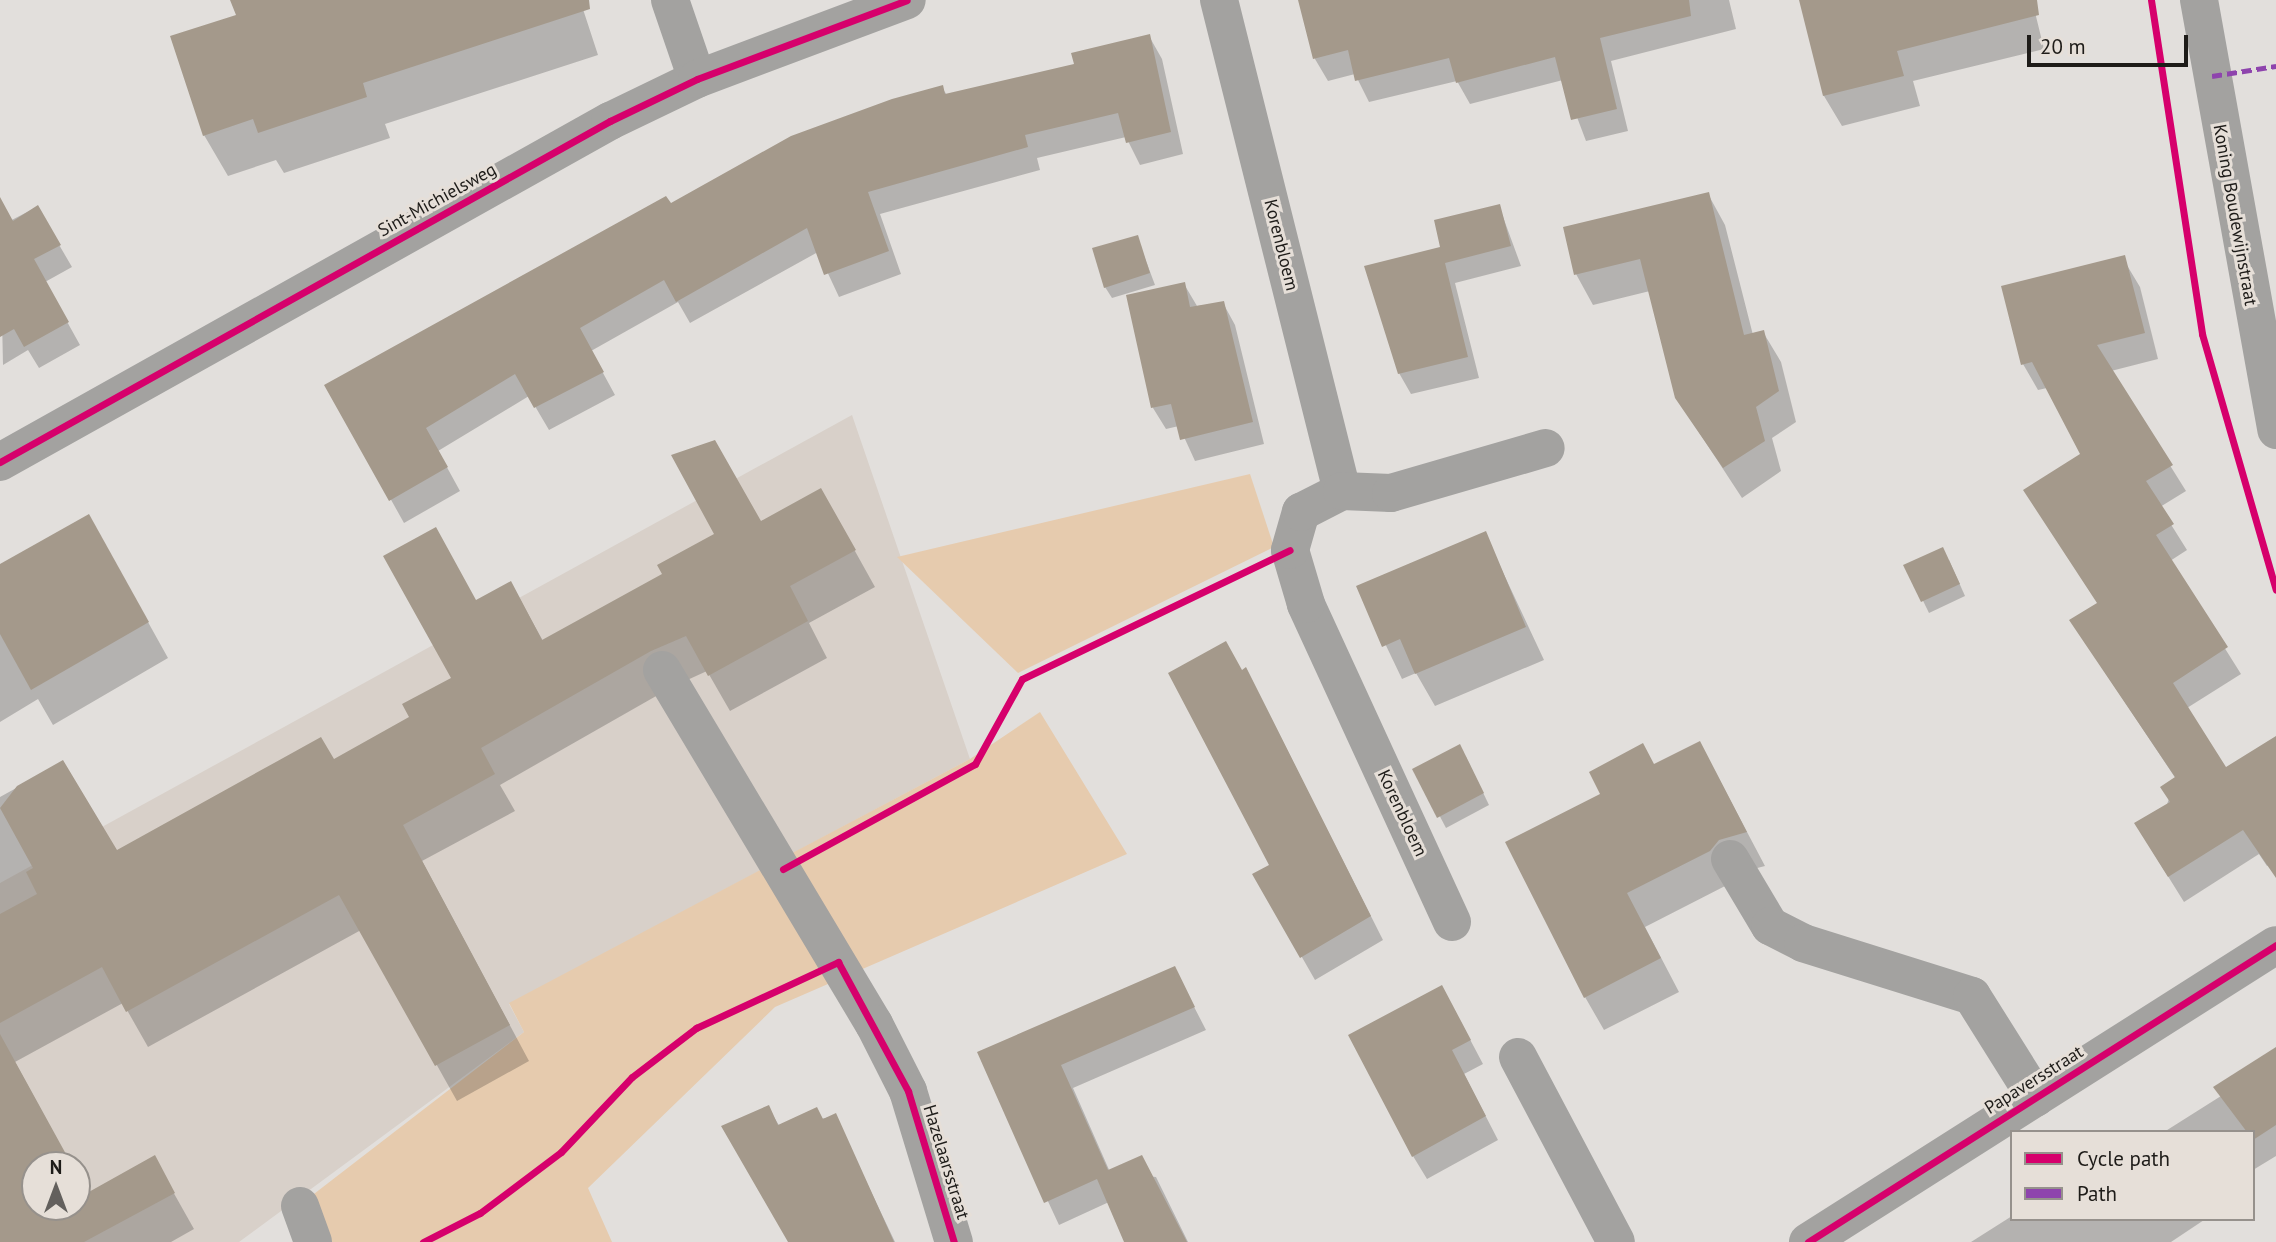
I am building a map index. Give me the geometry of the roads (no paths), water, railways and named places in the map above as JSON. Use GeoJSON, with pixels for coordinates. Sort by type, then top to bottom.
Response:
{"type":"FeatureCollection","features":[{"type":"Feature","properties":{"kind":"street"},"geometry":{"type":"LineString","coordinates":[[670,0],[697,79]]}},
{"type":"Feature","properties":{"kind":"street","name":"Sint-Michielsweg"},"geometry":{"type":"LineString","coordinates":[[0,462],[697,79],[907,0]]}},
{"type":"Feature","properties":{"kind":"street","name":"Korenbloem"},"geometry":{"type":"LineString","coordinates":[[1219,0],[1342,491]]}},
{"type":"Feature","properties":{"kind":"street","name":"Koning Boudewijnstraat"},"geometry":{"type":"LineString","coordinates":[[2199,0],[2276,430]]}},
{"type":"Feature","properties":{"kind":"street","name":"Korenbloem"},"geometry":{"type":"LineString","coordinates":[[1452,922],[1292,572],[1290,550],[1301,512],[1342,491],[1391,493],[1546,448]]}},
{"type":"Feature","properties":{"kind":"street","name":"Hazelaarsstraat"},"geometry":{"type":"LineString","coordinates":[[662,670],[838,962],[908,1091],[954,1242]]}},
{"type":"Feature","properties":{"kind":"street"},"geometry":{"type":"LineString","coordinates":[[1730,859],[1770,926],[1803,943],[1972,996],[2036,1098]]}},
{"type":"Feature","properties":{"kind":"street","name":"Papaversstraat"},"geometry":{"type":"LineString","coordinates":[[1810,1242],[2276,945]]}},
{"type":"Feature","properties":{"kind":"street"},"geometry":{"type":"LineString","coordinates":[[1518,1057],[1616,1242]]}},
{"type":"Feature","properties":{"kind":"street"},"geometry":{"type":"LineString","coordinates":[[300,1206],[313,1242]]}}]}
